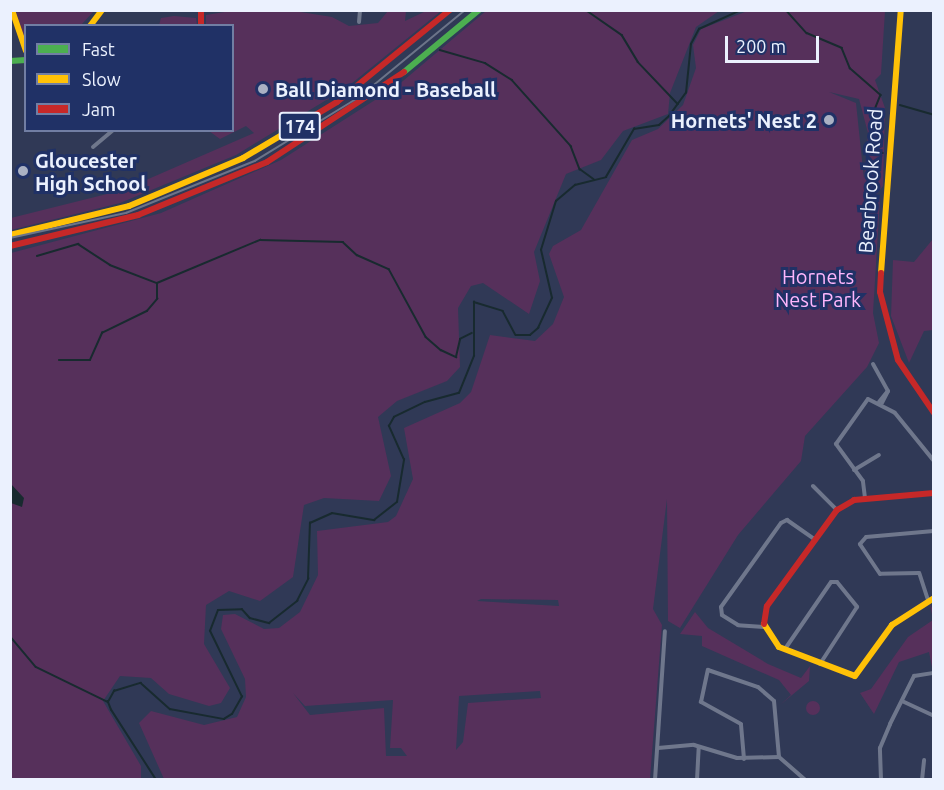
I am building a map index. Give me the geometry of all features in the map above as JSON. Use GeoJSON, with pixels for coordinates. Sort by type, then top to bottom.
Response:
{"type":"FeatureCollection","features":[{"type":"Feature","properties":{"kind":"main road"},"geometry":{"type":"LineString","coordinates":[[12,10],[24,53]]}},
{"type":"Feature","properties":{"kind":"main road"},"geometry":{"type":"LineString","coordinates":[[92,24],[102,10]]}},
{"type":"Feature","properties":{"kind":"main road","name":"174"},"geometry":{"type":"LineString","coordinates":[[10,235],[129,206],[243,158],[337,102],[450,10]]}},
{"type":"Feature","properties":{"kind":"main road","name":"174"},"geometry":{"type":"LineString","coordinates":[[10,246],[145,213],[267,162],[378,93],[479,10]]}},
{"type":"Feature","properties":{"kind":"main road","name":"Bearbrook Road"},"geometry":{"type":"LineString","coordinates":[[901,10],[880,292],[897,360],[933,413]]}},
{"type":"Feature","properties":{"kind":"main road"},"geometry":{"type":"LineString","coordinates":[[931,599],[892,625],[855,676],[785,649],[772,641],[765,627],[767,606],[837,510],[865,498],[933,493]]}},
{"type":"Feature","properties":{"kind":"street"},"geometry":{"type":"LineString","coordinates":[[359,22],[360,10]]}},
{"type":"Feature","properties":{"kind":"street"},"geometry":{"type":"LineString","coordinates":[[93,147],[111,132]]}},
{"type":"Feature","properties":{"kind":"street"},"geometry":{"type":"LineString","coordinates":[[873,364],[888,391],[880,403]]}},
{"type":"Feature","properties":{"kind":"street"},"geometry":{"type":"LineString","coordinates":[[865,498],[854,470],[836,444],[866,401],[880,403],[933,461]]}},
{"type":"Feature","properties":{"kind":"street"},"geometry":{"type":"LineString","coordinates":[[854,470],[879,455]]}},
{"type":"Feature","properties":{"kind":"street"},"geometry":{"type":"LineString","coordinates":[[813,486],[837,510]]}},
{"type":"Feature","properties":{"kind":"street"},"geometry":{"type":"LineString","coordinates":[[765,627],[738,625],[722,615],[721,607],[781,523],[787,520],[814,539]]}},
{"type":"Feature","properties":{"kind":"street"},"geometry":{"type":"LineString","coordinates":[[931,599],[919,573],[880,574],[860,544],[866,537],[933,531]]}},
{"type":"Feature","properties":{"kind":"street"},"geometry":{"type":"LineString","coordinates":[[785,649],[831,582],[837,582],[856,607],[820,664]]}},
{"type":"Feature","properties":{"kind":"street"},"geometry":{"type":"LineString","coordinates":[[655,780],[665,631]]}},
{"type":"Feature","properties":{"kind":"street"},"geometry":{"type":"LineString","coordinates":[[744,759],[741,724],[700,702],[708,670],[758,687],[774,700],[779,757],[804,779]]}},
{"type":"Feature","properties":{"kind":"street"},"geometry":{"type":"LineString","coordinates":[[881,780],[880,748],[902,700],[914,676],[933,673]]}},
{"type":"Feature","properties":{"kind":"street"},"geometry":{"type":"LineString","coordinates":[[902,700],[933,716]]}},
{"type":"Feature","properties":{"kind":"street"},"geometry":{"type":"LineString","coordinates":[[658,748],[699,747],[744,759],[779,757]]}},
{"type":"Feature","properties":{"kind":"street"},"geometry":{"type":"LineString","coordinates":[[697,780],[699,747]]}},
{"type":"Feature","properties":{"kind":"street"},"geometry":{"type":"LineString","coordinates":[[922,780],[924,760]]}},
{"type":"Feature","properties":{"kind":"green space"},"geometry":{"type":"Polygon","coordinates":[[[16,10],[94,11],[82,24],[24,24],[24,37],[16,10]]]}},
{"type":"Feature","properties":{"kind":"green space"},"geometry":{"type":"Polygon","coordinates":[[[237,10],[294,11],[332,17],[349,26],[378,23],[388,11],[406,11],[405,21],[426,11],[441,11],[346,88],[236,155],[120,203],[11,230],[11,218],[123,190],[254,133],[246,126],[234,132],[234,24],[206,24],[206,15],[237,10]]]}},
{"type":"Feature","properties":{"kind":"green space","name":"Hornets Nest Park"},"geometry":{"type":"Polygon","coordinates":[[[750,10],[885,11],[881,74],[875,80],[885,108],[883,186],[877,194],[865,190],[872,202],[880,199],[873,313],[879,343],[867,367],[805,436],[801,461],[738,535],[680,628],[668,621],[667,499],[653,609],[662,625],[650,779],[164,779],[139,723],[151,711],[204,725],[237,717],[246,697],[245,679],[221,629],[223,615],[235,614],[264,629],[279,628],[300,612],[318,575],[317,531],[388,522],[396,516],[413,479],[404,428],[460,403],[471,392],[490,335],[535,341],[553,324],[564,297],[549,254],[553,246],[581,230],[632,140],[658,129],[683,105],[696,68],[693,45],[701,29],[750,10]],[[829,92],[856,103],[864,179],[868,133],[859,99],[829,92]],[[481,599],[477,601],[559,606],[558,600],[481,599]],[[540,691],[459,696],[456,750],[463,742],[468,703],[541,698],[540,691]],[[293,693],[310,715],[384,708],[386,756],[407,756],[401,748],[390,748],[393,700],[305,706],[293,693]]]}},
{"type":"Feature","properties":{"kind":"green space"},"geometry":{"type":"Polygon","coordinates":[[[486,11],[719,11],[696,27],[670,93],[668,114],[623,131],[601,160],[566,174],[534,252],[540,281],[529,314],[483,283],[471,286],[458,308],[460,367],[447,381],[397,401],[378,417],[391,476],[379,501],[324,498],[304,505],[293,577],[260,601],[229,591],[206,605],[204,644],[230,688],[221,703],[209,706],[169,694],[151,678],[120,676],[103,701],[141,766],[141,779],[11,779],[11,253],[161,213],[281,160],[397,86],[486,11]]]}},
{"type":"Feature","properties":{"kind":"green space"},"geometry":{"type":"Polygon","coordinates":[[[174,16],[196,18],[197,24],[159,24],[161,18],[174,16]]]}},
{"type":"Feature","properties":{"kind":"green space"},"geometry":{"type":"Polygon","coordinates":[[[210,132],[234,132],[220,139],[210,132]]]}},
{"type":"Feature","properties":{"kind":"green space"},"geometry":{"type":"Polygon","coordinates":[[[933,239],[933,330],[924,331],[909,363],[891,316],[893,260],[914,262],[933,239]]]}},
{"type":"Feature","properties":{"kind":"green space"},"geometry":{"type":"Polygon","coordinates":[[[930,604],[934,612],[932,667],[929,652],[899,662],[874,714],[860,693],[871,689],[908,637],[933,620],[930,604]]]}},
{"type":"Feature","properties":{"kind":"green space"},"geometry":{"type":"Polygon","coordinates":[[[695,612],[708,628],[768,664],[801,678],[810,666],[809,681],[780,705],[791,695],[779,680],[702,646],[702,636],[680,634],[695,612]]]}},
{"type":"Feature","properties":{"kind":"green space"},"geometry":{"type":"Polygon","coordinates":[[[810,701],[816,701],[820,708],[816,715],[810,715],[806,711],[806,705],[810,701]]]}},
{"type":"Feature","properties":{"kind":"shaded area"},"geometry":{"type":"Polygon","coordinates":[[[11,484],[24,498],[22,507],[11,503],[11,484]]]}},
{"type":"Feature","properties":{"kind":"waterway"},"geometry":{"type":"LineString","coordinates":[[586,10],[622,35],[638,62],[678,104]]}},
{"type":"Feature","properties":{"kind":"waterway"},"geometry":{"type":"LineString","coordinates":[[156,780],[111,710],[108,702],[114,691],[141,683],[170,709],[224,719],[232,714],[242,697],[210,631],[218,610],[242,609],[250,618],[269,623],[297,601],[308,579],[310,523],[332,513],[374,520],[397,502],[404,460],[389,426],[394,417],[425,402],[459,393],[474,356],[474,302],[503,311],[516,335],[530,335],[538,328],[552,298],[541,250],[556,201],[575,185],[606,177],[634,129],[659,125],[669,116],[686,93],[691,44],[699,29],[741,10]]}},
{"type":"Feature","properties":{"kind":"waterway"},"geometry":{"type":"LineString","coordinates":[[786,10],[807,33],[842,48],[850,68],[881,95],[874,112],[880,131],[874,148],[883,153]]}},
{"type":"Feature","properties":{"kind":"waterway"},"geometry":{"type":"LineString","coordinates":[[440,50],[485,63],[512,80],[571,146],[580,169],[594,179]]}},
{"type":"Feature","properties":{"kind":"waterway"},"geometry":{"type":"LineString","coordinates":[[900,105],[934,115]]}},
{"type":"Feature","properties":{"kind":"waterway"},"geometry":{"type":"LineString","coordinates":[[37,256],[78,244],[110,265],[157,283],[260,240],[343,242],[357,255],[389,269],[426,337],[441,350],[456,357],[460,339],[472,333]]}},
{"type":"Feature","properties":{"kind":"waterway"},"geometry":{"type":"LineString","coordinates":[[59,360],[90,360],[102,333],[147,311],[157,299],[157,284]]}},
{"type":"Feature","properties":{"kind":"waterway"},"geometry":{"type":"LineString","coordinates":[[10,636],[36,667],[108,702]]}},
{"type":"Feature","properties":{"kind":"tram line"},"geometry":{"type":"LineString","coordinates":[[10,238],[126,213],[255,161],[358,98],[465,10]]}},
{"type":"Feature","properties":{"kind":"traffic: fast"},"geometry":{"type":"LineString","coordinates":[[404,72],[479,10]]}},
{"type":"Feature","properties":{"kind":"traffic: fast"},"geometry":{"type":"LineString","coordinates":[[10,61],[24,60]]}},
{"type":"Feature","properties":{"kind":"traffic: slow"},"geometry":{"type":"LineString","coordinates":[[12,10],[24,45]]}},
{"type":"Feature","properties":{"kind":"traffic: slow"},"geometry":{"type":"LineString","coordinates":[[92,24],[102,10]]}},
{"type":"Feature","properties":{"kind":"traffic: slow"},"geometry":{"type":"LineString","coordinates":[[881,273],[901,10]]}},
{"type":"Feature","properties":{"kind":"traffic: slow"},"geometry":{"type":"LineString","coordinates":[[10,235],[129,206],[243,158],[302,123]]}},
{"type":"Feature","properties":{"kind":"traffic: slow"},"geometry":{"type":"LineString","coordinates":[[764,624],[779,647],[855,676],[892,625],[934,598]]}},
{"type":"Feature","properties":{"kind":"traffic: jam"},"geometry":{"type":"LineString","coordinates":[[201,10],[201,24]]}},
{"type":"Feature","properties":{"kind":"traffic: jam"},"geometry":{"type":"LineString","coordinates":[[302,123],[337,102],[450,10]]}},
{"type":"Feature","properties":{"kind":"traffic: jam"},"geometry":{"type":"LineString","coordinates":[[10,246],[138,215],[267,162],[404,72]]}},
{"type":"Feature","properties":{"kind":"traffic: jam"},"geometry":{"type":"LineString","coordinates":[[881,273],[880,292],[898,360],[934,413]]}},
{"type":"Feature","properties":{"kind":"traffic: jam"},"geometry":{"type":"LineString","coordinates":[[764,624],[767,606],[837,510],[854,500],[934,493]]}},
{"type":"Feature","properties":{"kind":"place","name":"Ball Diamond - Baseball"},"geometry":{"type":"Point","coordinates":[263,89]}},
{"type":"Feature","properties":{"kind":"place","name":"Hornets' Nest 2"},"geometry":{"type":"Point","coordinates":[829,120]}},
{"type":"Feature","properties":{"kind":"place","name":"Gloucester High School"},"geometry":{"type":"Point","coordinates":[23,171]}}]}
